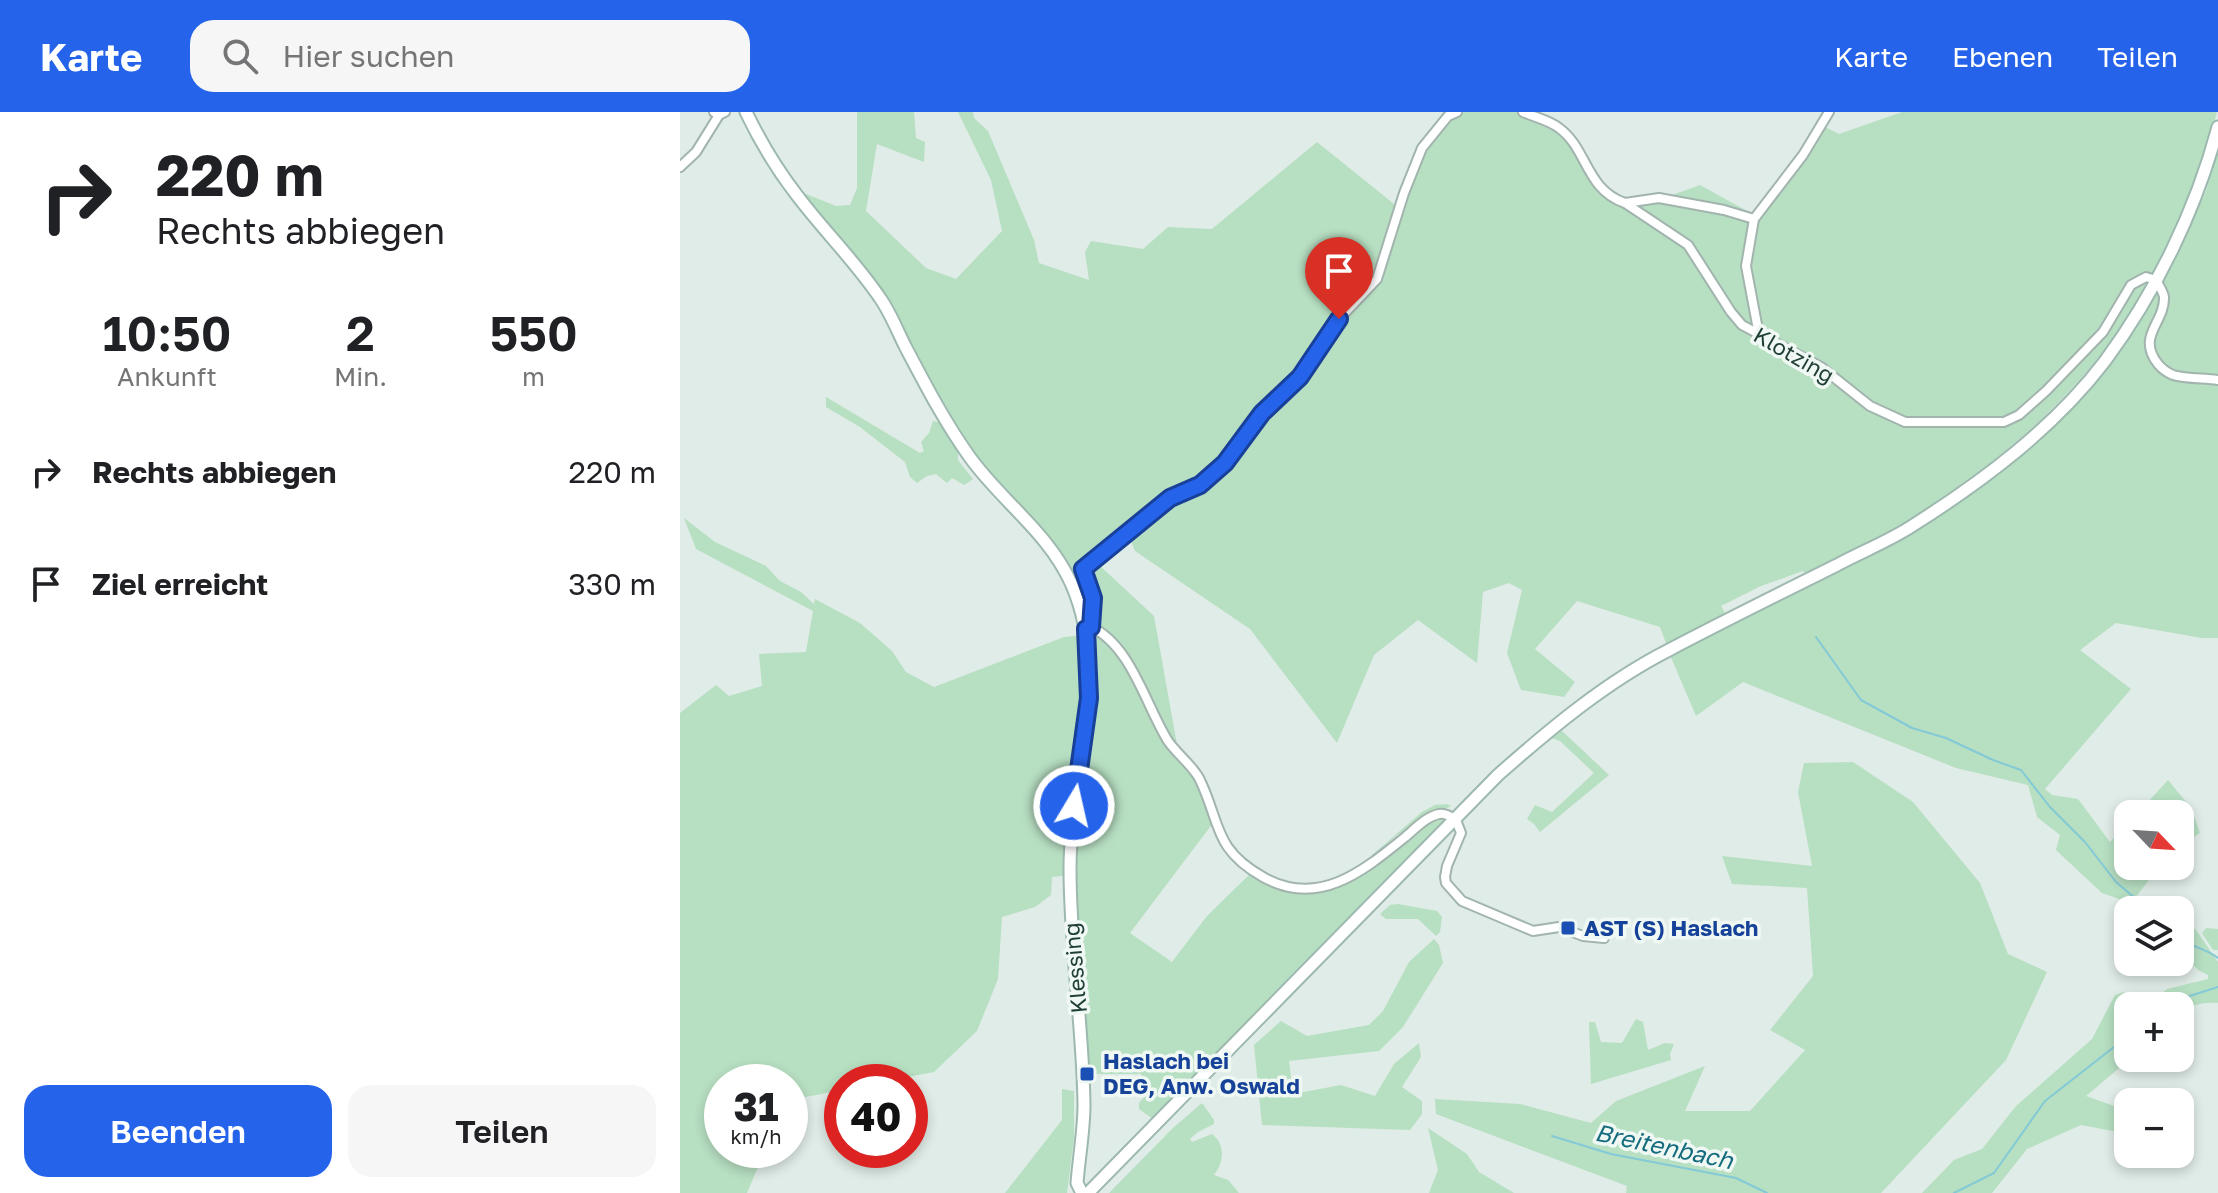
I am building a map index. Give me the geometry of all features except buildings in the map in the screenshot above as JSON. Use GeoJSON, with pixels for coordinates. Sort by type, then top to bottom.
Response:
{"type":"FeatureCollection","features":[{"type":"Feature","properties":{"kind":"main road","name":"Klessing"},"geometry":{"type":"LineString","coordinates":[[746,112],[764,148],[796,194],[881,299],[935,403],[968,455],[1059,561],[1089,628],[1089,698],[1074,806],[1070,865],[1071,927],[1084,1109],[1077,1183],[1085,1193]]}},
{"type":"Feature","properties":{"kind":"main road"},"geometry":{"type":"LineString","coordinates":[[1085,1193],[1498,775],[1544,734],[1668,650],[1910,528],[2011,456],[2052,419],[2104,362],[2156,280],[2204,177],[2218,127]]}},
{"type":"Feature","properties":{"kind":"street"},"geometry":{"type":"LineString","coordinates":[[1457,112],[1448,116],[1422,148],[1404,193],[1377,279],[1339,319],[1300,377],[1262,413],[1225,463],[1200,485],[1170,498],[1083,569],[1093,598],[1089,628],[1108,638],[1123,655],[1170,743],[1198,776],[1225,843],[1241,861],[1264,877],[1300,889],[1321,889],[1358,872],[1435,816],[1446,815],[1456,820],[1461,833],[1447,866],[1446,883],[1462,901],[1533,931],[1559,927],[1583,936],[1604,938]]}},
{"type":"Feature","properties":{"kind":"street","name":"Klotzing"},"geometry":{"type":"LineString","coordinates":[[1523,112],[1558,127],[1609,197],[1625,203],[1688,245],[1742,325],[1821,367],[1870,406],[1905,422],[2004,422],[2019,415],[2103,332],[2131,285],[2146,277],[2156,280]]}},
{"type":"Feature","properties":{"kind":"street"},"geometry":{"type":"LineString","coordinates":[[1759,336],[1746,266],[1754,219],[1803,155],[1829,112]]}},
{"type":"Feature","properties":{"kind":"street"},"geometry":{"type":"LineString","coordinates":[[680,167],[696,152],[719,113]]}},
{"type":"Feature","properties":{"kind":"street"},"geometry":{"type":"LineString","coordinates":[[1625,203],[1659,198],[1754,219]]}},
{"type":"Feature","properties":{"kind":"street"},"geometry":{"type":"LineString","coordinates":[[2156,280],[2164,295],[2163,307],[2151,331],[2149,349],[2153,358],[2162,370],[2175,376],[2218,380]]}},
{"type":"Feature","properties":{"kind":"green space"},"geometry":{"type":"Polygon","coordinates":[[[857,112],[914,112],[916,138],[925,142],[924,162],[877,144],[866,211],[926,268],[956,279],[1002,231],[991,180],[958,112],[973,112],[974,118],[988,131],[1034,240],[1039,263],[1089,280],[1085,252],[1091,241],[1143,249],[1168,227],[1212,229],[1317,142],[1399,208],[1422,148],[1449,112],[1524,112],[1558,127],[1571,140],[1589,173],[1625,203],[1664,198],[1700,185],[1756,216],[1821,125],[1839,134],[1902,112],[2217,112],[2180,222],[2156,271],[2127,318],[2095,362],[2058,403],[2016,442],[1940,500],[1909,520],[1806,574],[1803,571],[1761,586],[1721,606],[1726,615],[1667,646],[1660,627],[1577,601],[1535,649],[1575,682],[1564,697],[1521,690],[1507,653],[1522,590],[1509,583],[1483,592],[1477,663],[1418,620],[1374,655],[1337,743],[1250,629],[1135,551],[1128,533],[1081,567],[1090,597],[1088,618],[1080,594],[965,447],[898,323],[804,196],[806,194],[836,206],[850,205],[857,188],[857,112]]]}},
{"type":"Feature","properties":{"kind":"green space"},"geometry":{"type":"Polygon","coordinates":[[[2218,150],[2218,638],[2116,623],[2080,650],[2131,689],[2045,789],[2052,795],[2078,799],[2110,842],[2114,838],[2114,880],[2149,880],[2136,896],[2114,897],[2102,893],[2056,850],[2060,835],[2037,817],[2028,785],[1956,768],[1743,682],[1696,716],[1670,655],[1842,568],[2050,428],[2114,358],[2145,310],[2206,191],[2218,150]]]}},
{"type":"Feature","properties":{"kind":"green space"},"geometry":{"type":"Polygon","coordinates":[[[826,397],[920,453],[924,451],[921,442],[929,433],[933,421],[942,423],[958,448],[958,460],[973,479],[964,485],[952,478],[947,483],[936,474],[917,483],[910,477],[905,462],[860,427],[826,407],[826,397]]]}},
{"type":"Feature","properties":{"kind":"green space"},"geometry":{"type":"Polygon","coordinates":[[[684,518],[715,542],[766,566],[780,581],[801,592],[814,604],[815,599],[860,623],[892,651],[906,672],[934,687],[1064,637],[1093,634],[1095,599],[1086,570],[1098,564],[1154,616],[1179,756],[1201,782],[1213,823],[1130,933],[1172,962],[1207,916],[1252,872],[1284,886],[1311,890],[1330,885],[1367,866],[1431,816],[1447,821],[1177,1091],[1153,1119],[1139,1109],[1139,1103],[1145,1096],[1141,1074],[1087,1074],[1070,875],[1052,877],[1051,895],[1035,907],[1002,917],[998,979],[977,1031],[934,1072],[928,1073],[928,1064],[824,1064],[824,1093],[808,1097],[808,1064],[704,1064],[704,1168],[757,1168],[747,1193],[680,1193],[680,713],[716,685],[729,696],[762,686],[759,654],[806,652],[813,611],[696,549],[684,518]]]}},
{"type":"Feature","properties":{"kind":"green space"},"geometry":{"type":"Polygon","coordinates":[[[1562,731],[1609,775],[1540,832],[1527,819],[1535,805],[1552,812],[1594,773],[1560,741],[1551,738],[1562,731]]]}},
{"type":"Feature","properties":{"kind":"green space"},"geometry":{"type":"Polygon","coordinates":[[[1853,762],[1913,802],[1980,883],[2008,954],[2047,972],[2006,1060],[1881,1193],[1626,1193],[1627,1186],[1436,1114],[1435,1099],[1520,1104],[1591,1123],[1616,1101],[1705,1066],[1685,1111],[1750,1111],[1805,1050],[1770,1030],[1813,976],[1807,888],[1732,884],[1722,856],[1812,866],[1798,792],[1804,763],[1853,762]]]}},
{"type":"Feature","properties":{"kind":"green space"},"geometry":{"type":"Polygon","coordinates":[[[2168,780],[2184,800],[2150,800],[2168,780]]]}},
{"type":"Feature","properties":{"kind":"green space"},"geometry":{"type":"Polygon","coordinates":[[[1435,805],[1451,806],[1397,835],[1369,860],[1422,812],[1435,805]]]}},
{"type":"Feature","properties":{"kind":"green space"},"geometry":{"type":"Polygon","coordinates":[[[2194,816],[2200,833],[2194,837],[2194,816]]]}},
{"type":"Feature","properties":{"kind":"green space"},"geometry":{"type":"Polygon","coordinates":[[[1390,905],[1437,911],[1442,917],[1440,932],[1436,936],[1418,919],[1386,919],[1380,914],[1390,905]]]}},
{"type":"Feature","properties":{"kind":"green space"},"geometry":{"type":"Polygon","coordinates":[[[2194,928],[2218,962],[2218,1003],[2194,1006],[2194,992],[2164,992],[2208,979],[2208,975],[2194,966],[2194,928]]]}},
{"type":"Feature","properties":{"kind":"green space"},"geometry":{"type":"Polygon","coordinates":[[[2206,928],[2218,929],[2218,950],[2213,950],[2202,933],[2206,928]]]}},
{"type":"Feature","properties":{"kind":"green space"},"geometry":{"type":"Polygon","coordinates":[[[1434,939],[1439,945],[1443,963],[1403,1027],[1379,1051],[1289,1061],[1293,1094],[1341,1085],[1375,1096],[1394,1064],[1419,1043],[1421,1057],[1402,1087],[1422,1101],[1422,1114],[1410,1130],[1262,1125],[1254,1045],[1281,1021],[1307,1036],[1369,1025],[1383,1011],[1409,962],[1434,939]]]}},
{"type":"Feature","properties":{"kind":"green space"},"geometry":{"type":"Polygon","coordinates":[[[2114,997],[2114,1072],[2086,1096],[2114,1106],[2114,1131],[2081,1125],[2027,1149],[1992,1193],[1922,1193],[1954,1160],[1982,1149],[2016,1106],[2092,1039],[2114,997]]]}},
{"type":"Feature","properties":{"kind":"green space"},"geometry":{"type":"Polygon","coordinates":[[[1636,1019],[1643,1022],[1648,1050],[1665,1043],[1674,1044],[1671,1060],[1591,1084],[1589,1022],[1595,1022],[1601,1042],[1622,1043],[1636,1019]]]}},
{"type":"Feature","properties":{"kind":"green space"},"geometry":{"type":"Polygon","coordinates":[[[1062,1089],[1074,1091],[1074,1137],[1067,1193],[1005,1193],[1062,1120],[1062,1089]]]}},
{"type":"Feature","properties":{"kind":"green space"},"geometry":{"type":"Polygon","coordinates":[[[1202,1103],[1214,1124],[1190,1139],[1192,1142],[1212,1134],[1217,1138],[1222,1154],[1214,1175],[1228,1180],[1239,1193],[1109,1193],[1173,1128],[1202,1103]]]}},
{"type":"Feature","properties":{"kind":"green space"},"geometry":{"type":"Polygon","coordinates":[[[1428,1128],[1467,1154],[1479,1172],[1514,1193],[1429,1193],[1438,1170],[1428,1128]]]}},
{"type":"Feature","properties":{"kind":"waterway"},"geometry":{"type":"LineString","coordinates":[[1816,637],[1861,700],[1912,728],[1946,738],[2021,770],[2116,882],[2132,896]]}},
{"type":"Feature","properties":{"kind":"waterway"},"geometry":{"type":"LineString","coordinates":[[2194,946],[2218,958]]}},
{"type":"Feature","properties":{"kind":"waterway","name":"Breitenbach"},"geometry":{"type":"LineString","coordinates":[[2194,995],[2218,987]]}},
{"type":"Feature","properties":{"kind":"waterway","name":"Breitenbach"},"geometry":{"type":"LineString","coordinates":[[1954,1193],[1994,1173],[2045,1101],[2114,1047]]}},
{"type":"Feature","properties":{"kind":"waterway","name":"Breitenbach"},"geometry":{"type":"LineString","coordinates":[[1552,1136],[1611,1154],[1736,1178],[1767,1193]]}},
{"type":"Feature","properties":{"kind":"place","name":"AST (S) Haslach"},"geometry":{"type":"Point","coordinates":[1568,928]}},
{"type":"Feature","properties":{"kind":"place","name":"Haslach bei DEG, Anw. Oswald"},"geometry":{"type":"Point","coordinates":[1087,1074]}},
{"type":"Feature","properties":{"kind":"route"},"geometry":{"type":"LineString","coordinates":[[1074,806],[1089,698],[1086,629],[1091,627],[1093,598],[1083,569],[1170,498],[1200,485],[1225,463],[1262,413],[1300,377],[1339,319]]}}]}
